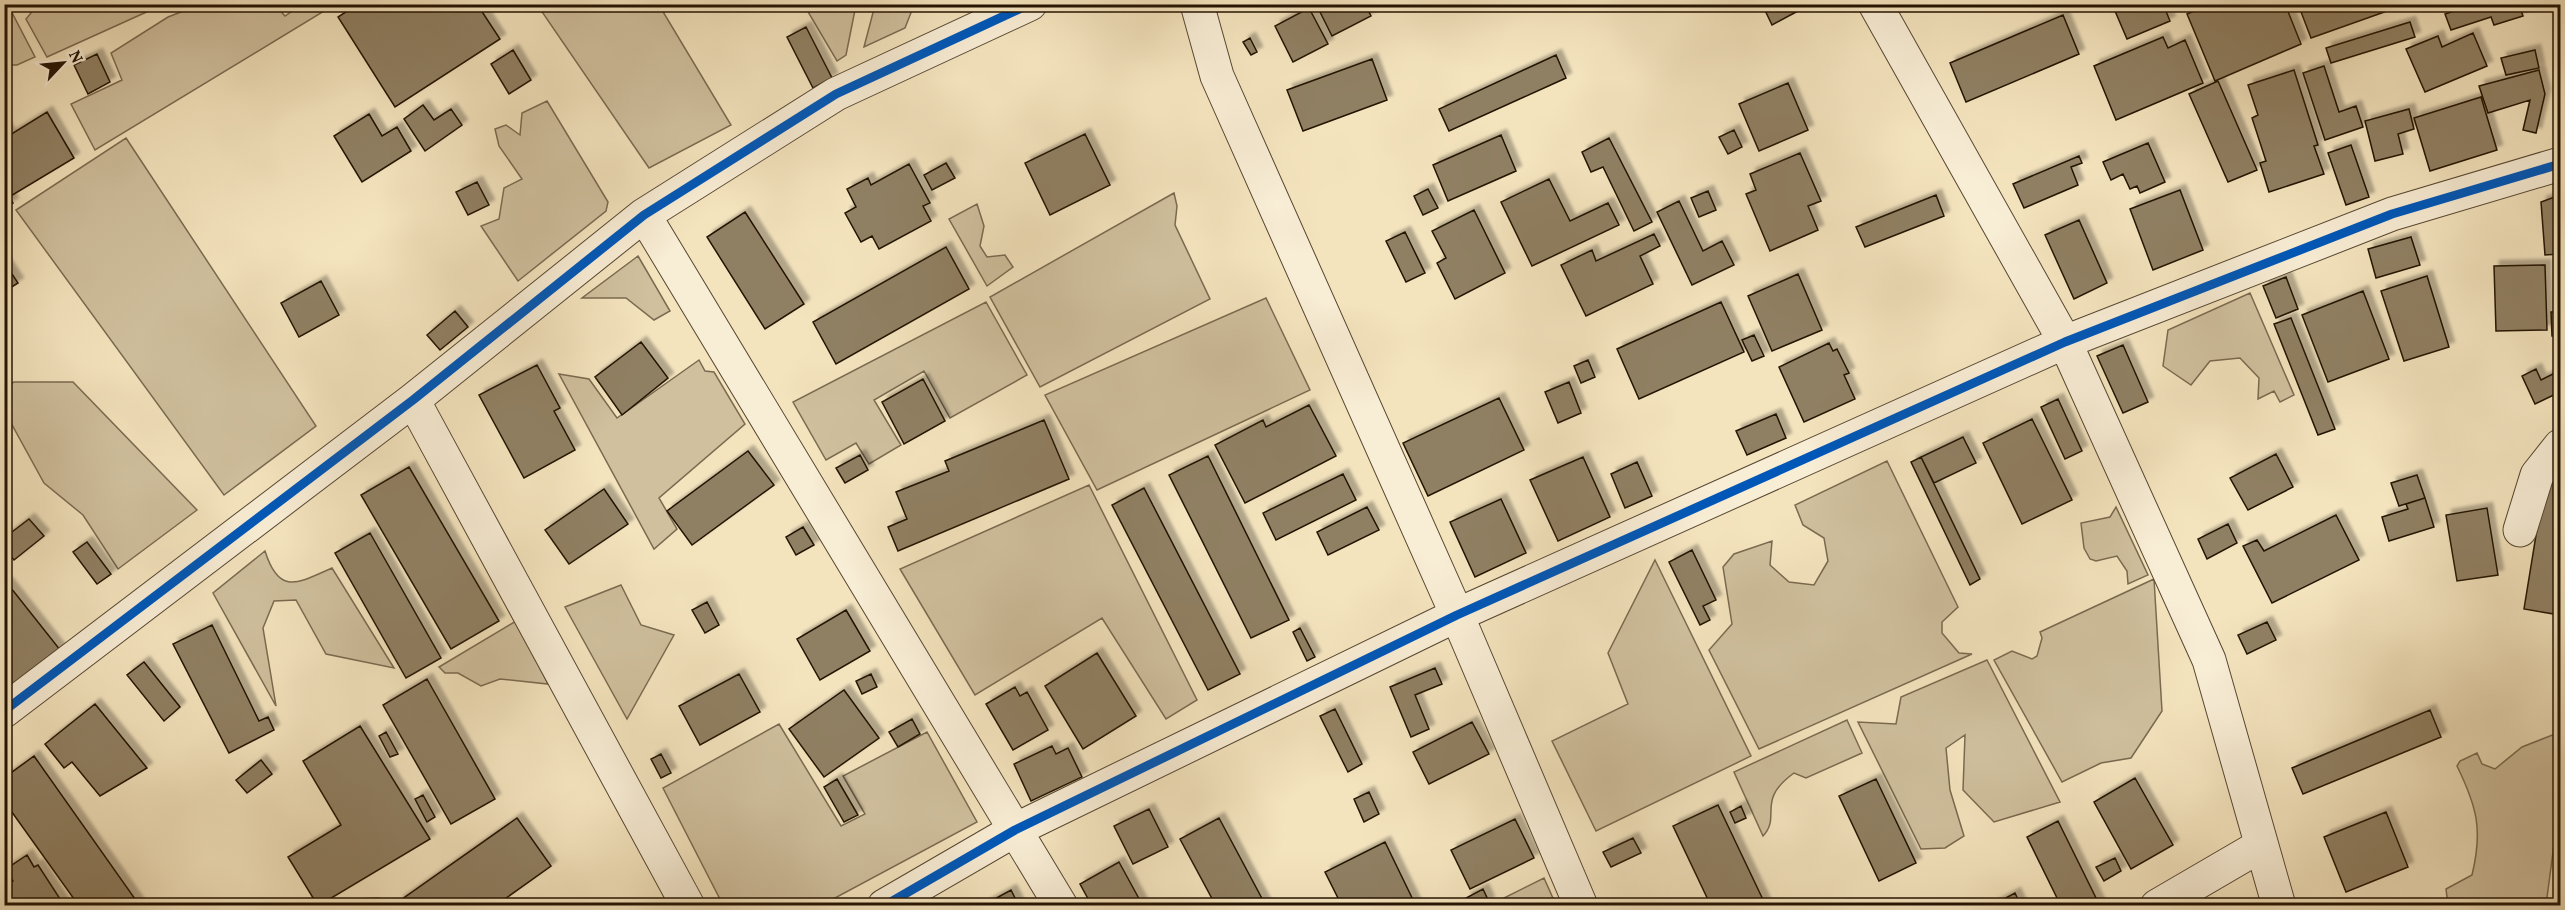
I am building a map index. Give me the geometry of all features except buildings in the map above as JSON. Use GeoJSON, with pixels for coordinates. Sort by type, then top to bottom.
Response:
{"type":"FeatureCollection","features":[{"type":"Feature","properties":{"kind":"street"},"geometry":{"type":"LineString","coordinates":[[4,711],[413,400],[644,215],[836,94],[1030,4]]}},
{"type":"Feature","properties":{"kind":"street"},"geometry":{"type":"LineString","coordinates":[[1197,4],[1217,76],[1457,615],[1581,906]]}},
{"type":"Feature","properties":{"kind":"street"},"geometry":{"type":"LineString","coordinates":[[1875,4],[2065,342],[2209,660],[2278,906]]}},
{"type":"Feature","properties":{"kind":"street"},"geometry":{"type":"LineString","coordinates":[[884,906],[1015,830],[1457,615],[2065,342],[2392,214],[2560,164]]}},
{"type":"Feature","properties":{"kind":"street"},"geometry":{"type":"LineString","coordinates":[[644,215],[1061,906]]}},
{"type":"Feature","properties":{"kind":"street"},"geometry":{"type":"LineString","coordinates":[[413,400],[688,906]]}},
{"type":"Feature","properties":{"kind":"street"},"geometry":{"type":"LineString","coordinates":[[2520,530],[2536,476],[2560,446]]}},
{"type":"Feature","properties":{"kind":"street"},"geometry":{"type":"LineString","coordinates":[[2157,906],[2260,846]]}},
{"type":"Feature","properties":{"kind":"shaded area"},"geometry":{"type":"Polygon","coordinates":[[[4,5],[8,5],[35,57],[17,65],[5,65],[4,5]]]}},
{"type":"Feature","properties":{"kind":"shaded area"},"geometry":{"type":"Polygon","coordinates":[[[27,5],[162,5],[47,57],[26,19],[31,13],[27,5]]]}},
{"type":"Feature","properties":{"kind":"shaded area"},"geometry":{"type":"Polygon","coordinates":[[[199,5],[275,5],[285,16],[301,5],[334,5],[95,150],[71,104],[122,80],[111,53],[168,17],[199,5]]]}},
{"type":"Feature","properties":{"kind":"shaded area"},"geometry":{"type":"Polygon","coordinates":[[[659,5],[731,125],[649,168],[538,6],[659,5]]]}},
{"type":"Feature","properties":{"kind":"shaded area"},"geometry":{"type":"Polygon","coordinates":[[[804,5],[856,5],[846,55],[837,61],[804,5]]]}},
{"type":"Feature","properties":{"kind":"shaded area"},"geometry":{"type":"Polygon","coordinates":[[[875,5],[914,5],[905,28],[864,47],[875,5]]]}},
{"type":"Feature","properties":{"kind":"shaded area"},"geometry":{"type":"Polygon","coordinates":[[[547,101],[608,202],[606,211],[518,281],[481,226],[499,219],[504,188],[522,179],[499,146],[495,129],[506,125],[520,135],[522,113],[547,101]]]}},
{"type":"Feature","properties":{"kind":"shaded area"},"geometry":{"type":"Polygon","coordinates":[[[126,138],[316,426],[224,495],[16,210],[126,138]]]}},
{"type":"Feature","properties":{"kind":"shaded area"},"geometry":{"type":"Polygon","coordinates":[[[1174,193],[1177,206],[1175,225],[1210,299],[1040,387],[990,297],[1174,193]]]}},
{"type":"Feature","properties":{"kind":"shaded area"},"geometry":{"type":"Polygon","coordinates":[[[977,204],[984,226],[980,246],[987,257],[1005,255],[1013,267],[987,286],[949,219],[977,204]]]}},
{"type":"Feature","properties":{"kind":"shaded area"},"geometry":{"type":"Polygon","coordinates":[[[638,256],[670,311],[654,320],[626,298],[582,298],[638,256]]]}},
{"type":"Feature","properties":{"kind":"shaded area"},"geometry":{"type":"Polygon","coordinates":[[[2250,293],[2294,395],[2280,402],[2274,391],[2258,399],[2259,378],[2240,358],[2210,361],[2191,385],[2163,366],[2168,330],[2250,293]]]}},
{"type":"Feature","properties":{"kind":"shaded area"},"geometry":{"type":"Polygon","coordinates":[[[1266,298],[1310,390],[1097,490],[1045,395],[1266,298]]]}},
{"type":"Feature","properties":{"kind":"shaded area"},"geometry":{"type":"Polygon","coordinates":[[[986,302],[1027,375],[950,418],[924,371],[874,400],[901,445],[869,464],[856,443],[826,460],[793,402],[986,302]]]}},
{"type":"Feature","properties":{"kind":"shaded area"},"geometry":{"type":"Polygon","coordinates":[[[699,360],[705,371],[714,372],[745,424],[659,498],[677,529],[654,549],[559,374],[589,379],[617,418],[699,360]]]}},
{"type":"Feature","properties":{"kind":"shaded area"},"geometry":{"type":"Polygon","coordinates":[[[14,382],[73,382],[197,510],[118,569],[83,515],[44,483],[5,412],[5,388],[14,382]]]}},
{"type":"Feature","properties":{"kind":"shaded area"},"geometry":{"type":"Polygon","coordinates":[[[1887,461],[1958,607],[1942,622],[1942,633],[1959,653],[1972,654],[1759,749],[1709,650],[1732,624],[1723,567],[1734,554],[1772,541],[1770,565],[1789,582],[1814,585],[1828,561],[1824,538],[1803,525],[1795,505],[1887,461]]]}},
{"type":"Feature","properties":{"kind":"shaded area"},"geometry":{"type":"Polygon","coordinates":[[[1089,485],[1197,700],[1166,719],[1102,618],[975,695],[900,569],[1089,485]]]}},
{"type":"Feature","properties":{"kind":"shaded area"},"geometry":{"type":"Polygon","coordinates":[[[2116,507],[2148,575],[2128,584],[2127,571],[2117,556],[2096,561],[2090,559],[2084,548],[2081,523],[2110,517],[2116,507]]]}},
{"type":"Feature","properties":{"kind":"shaded area"},"geometry":{"type":"Polygon","coordinates":[[[265,551],[277,575],[283,580],[300,581],[332,568],[394,668],[326,654],[296,600],[274,601],[263,628],[276,706],[213,593],[265,551]]]}},
{"type":"Feature","properties":{"kind":"shaded area"},"geometry":{"type":"Polygon","coordinates":[[[1655,560],[1751,756],[1596,831],[1552,741],[1628,704],[1608,653],[1655,560]]]}},
{"type":"Feature","properties":{"kind":"shaded area"},"geometry":{"type":"Polygon","coordinates":[[[2154,579],[2162,711],[2131,758],[2101,763],[2062,782],[1994,660],[2012,651],[2032,659],[2037,656],[2042,638],[2040,632],[2154,579]]]}},
{"type":"Feature","properties":{"kind":"shaded area"},"geometry":{"type":"Polygon","coordinates":[[[621,585],[641,625],[674,635],[627,719],[565,607],[621,585]]]}},
{"type":"Feature","properties":{"kind":"shaded area"},"geometry":{"type":"Polygon","coordinates":[[[516,621],[548,684],[500,679],[481,686],[458,673],[445,673],[439,667],[516,621]]]}},
{"type":"Feature","properties":{"kind":"shaded area"},"geometry":{"type":"Polygon","coordinates":[[[1987,660],[2060,802],[1994,822],[1963,790],[1965,735],[1946,748],[1950,790],[1964,836],[1945,848],[1921,849],[1858,722],[1896,724],[1901,697],[1987,660]]]}},
{"type":"Feature","properties":{"kind":"shaded area"},"geometry":{"type":"Polygon","coordinates":[[[1847,720],[1862,753],[1806,778],[1794,773],[1782,783],[1772,800],[1770,822],[1763,836],[1734,772],[1847,720]]]}},
{"type":"Feature","properties":{"kind":"shaded area"},"geometry":{"type":"Polygon","coordinates":[[[779,724],[841,826],[865,814],[843,776],[927,732],[977,822],[822,905],[723,905],[663,788],[779,724]]]}},
{"type":"Feature","properties":{"kind":"shaded area"},"geometry":{"type":"Polygon","coordinates":[[[2560,732],[2560,799],[2546,905],[2496,906],[2492,903],[2448,905],[2446,889],[2472,875],[2477,845],[2476,819],[2469,794],[2457,766],[2460,761],[2477,753],[2482,764],[2495,769],[2522,747],[2560,732]]]}},
{"type":"Feature","properties":{"kind":"shaded area"},"geometry":{"type":"Polygon","coordinates":[[[1544,878],[1556,905],[1490,905],[1544,878]]]}},
{"type":"Feature","properties":{"kind":"shaded area"},"geometry":{"type":"Polygon","coordinates":[[[379,898],[382,905],[345,905],[345,902],[356,899],[379,898]]]}},
{"type":"Feature","properties":{"kind":"cycle path"},"geometry":{"type":"LineString","coordinates":[[4,711],[413,400],[644,215],[836,94],[1030,4]]}},
{"type":"Feature","properties":{"kind":"cycle path"},"geometry":{"type":"LineString","coordinates":[[884,906],[1015,830],[1457,615],[2065,342],[2392,214],[2560,164]]}}]}
